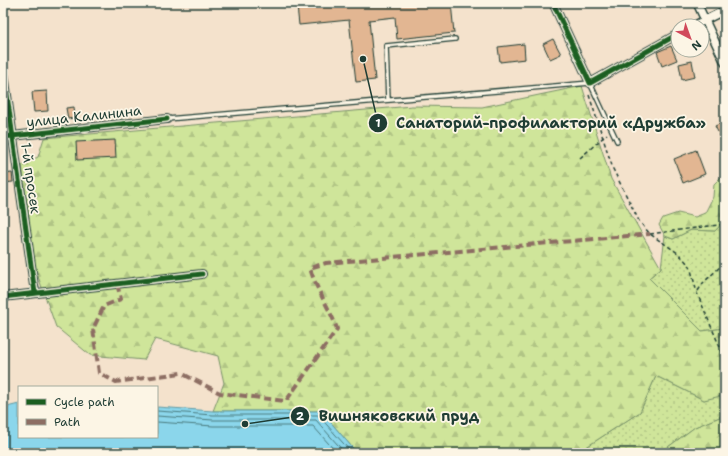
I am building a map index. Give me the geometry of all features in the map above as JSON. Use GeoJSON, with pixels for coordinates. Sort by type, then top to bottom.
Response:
{"type":"FeatureCollection","features":[{"type":"Feature","properties":{"kind":"street"},"geometry":{"type":"LineString","coordinates":[[553,3],[590,83],[670,38]]}},
{"type":"Feature","properties":{"kind":"street"},"geometry":{"type":"LineString","coordinates":[[697,3],[704,18]]}},
{"type":"Feature","properties":{"kind":"street"},"geometry":{"type":"LineString","coordinates":[[707,18],[725,10]]}},
{"type":"Feature","properties":{"kind":"street"},"geometry":{"type":"LineString","coordinates":[[710,30],[725,63]]}},
{"type":"Feature","properties":{"kind":"street","name":"1-й просек"},"geometry":{"type":"LineString","coordinates":[[3,67],[35,296]]}},
{"type":"Feature","properties":{"kind":"street","name":"улица Калинина"},"geometry":{"type":"LineString","coordinates":[[3,137],[167,119]]}},
{"type":"Feature","properties":{"kind":"street"},"geometry":{"type":"LineString","coordinates":[[3,297],[35,296],[202,274]]}},
{"type":"Feature","properties":{"kind":"lane"},"geometry":{"type":"LineString","coordinates":[[388,100],[386,46],[455,39]]}},
{"type":"Feature","properties":{"kind":"lane"},"geometry":{"type":"LineString","coordinates":[[167,119],[590,83],[617,140]]}},
{"type":"Feature","properties":{"kind":"path"},"geometry":{"type":"LineString","coordinates":[[590,83],[586,88],[613,169],[639,221],[650,234],[678,253],[690,266],[698,292],[725,359]]}},
{"type":"Feature","properties":{"kind":"path"},"geometry":{"type":"LineString","coordinates":[[580,158],[607,134]]}},
{"type":"Feature","properties":{"kind":"path"},"geometry":{"type":"LineString","coordinates":[[650,234],[725,224]]}},
{"type":"Feature","properties":{"kind":"path"},"geometry":{"type":"LineString","coordinates":[[698,292],[703,283],[725,262]]}},
{"type":"Feature","properties":{"kind":"green space"},"geometry":{"type":"Polygon","coordinates":[[[582,86],[611,179],[661,268],[649,278],[702,331],[725,328],[725,395],[704,400],[656,376],[640,412],[577,453],[357,453],[321,411],[213,411],[224,383],[218,356],[155,339],[144,360],[90,355],[56,327],[35,268],[22,165],[38,157],[44,138],[412,106],[482,107],[582,86]]]}},
{"type":"Feature","properties":{"kind":"green space"},"geometry":{"type":"Polygon","coordinates":[[[725,173],[725,220],[715,231],[691,230],[673,239],[665,236],[659,225],[663,218],[678,213],[695,217],[705,213],[713,197],[714,184],[725,173]]]}},
{"type":"Feature","properties":{"kind":"green space"},"geometry":{"type":"Polygon","coordinates":[[[725,220],[725,328],[702,331],[649,278],[661,268],[665,236],[673,239],[691,230],[715,231],[725,220]]]}},
{"type":"Feature","properties":{"kind":"green space"},"geometry":{"type":"Polygon","coordinates":[[[656,376],[704,400],[725,393],[725,415],[695,427],[660,453],[577,453],[640,412],[656,376]]]}},
{"type":"Feature","properties":{"kind":"green space"},"geometry":{"type":"Polygon","coordinates":[[[725,415],[725,453],[660,453],[695,427],[725,415]]]}},
{"type":"Feature","properties":{"kind":"water"},"geometry":{"type":"Polygon","coordinates":[[[18,404],[18,438],[158,438],[158,407],[213,411],[321,411],[357,453],[3,453],[3,408],[18,404]]]}},
{"type":"Feature","properties":{"kind":"building"},"geometry":{"type":"Polygon","coordinates":[[[328,3],[451,3],[454,33],[397,39],[395,17],[369,20],[375,80],[356,82],[349,20],[299,25],[297,6],[328,3]]]}},
{"type":"Feature","properties":{"kind":"building"},"geometry":{"type":"Polygon","coordinates":[[[553,39],[561,54],[550,59],[543,44],[553,39]]]}},
{"type":"Feature","properties":{"kind":"building"},"geometry":{"type":"Polygon","coordinates":[[[524,44],[525,59],[500,62],[498,47],[524,44]]]}},
{"type":"Feature","properties":{"kind":"building"},"geometry":{"type":"Polygon","coordinates":[[[670,46],[670,58],[676,58],[677,60],[662,66],[657,52],[670,46]]]}},
{"type":"Feature","properties":{"kind":"building"},"geometry":{"type":"Polygon","coordinates":[[[692,61],[695,77],[682,80],[679,64],[692,61]]]}},
{"type":"Feature","properties":{"kind":"building"},"geometry":{"type":"Polygon","coordinates":[[[47,91],[48,111],[34,112],[32,92],[47,91]]]}},
{"type":"Feature","properties":{"kind":"building"},"geometry":{"type":"Polygon","coordinates":[[[74,107],[75,118],[68,119],[66,108],[74,107]]]}},
{"type":"Feature","properties":{"kind":"building"},"geometry":{"type":"Polygon","coordinates":[[[725,121],[725,146],[715,126],[725,121]]]}},
{"type":"Feature","properties":{"kind":"building"},"geometry":{"type":"Polygon","coordinates":[[[115,140],[116,158],[77,160],[76,142],[115,140]]]}},
{"type":"Feature","properties":{"kind":"building"},"geometry":{"type":"Polygon","coordinates":[[[696,150],[705,174],[683,183],[674,159],[696,150]]]}},
{"type":"Feature","properties":{"kind":"building"},"geometry":{"type":"Polygon","coordinates":[[[12,173],[13,182],[3,183],[3,174],[12,173]]]}},
{"type":"Feature","properties":{"kind":"marked path"},"geometry":{"type":"LineString","coordinates":[[117,284],[121,299],[104,306],[93,329],[99,373],[116,382],[181,373],[220,393],[286,401],[337,329],[310,268],[326,263],[650,234]]}},
{"type":"Feature","properties":{"kind":"cycle path"},"geometry":{"type":"LineString","coordinates":[[553,3],[590,83],[670,38]]}},
{"type":"Feature","properties":{"kind":"cycle path"},"geometry":{"type":"LineString","coordinates":[[3,67],[35,293]]}},
{"type":"Feature","properties":{"kind":"cycle path"},"geometry":{"type":"LineString","coordinates":[[3,137],[167,119]]}},
{"type":"Feature","properties":{"kind":"cycle path"},"geometry":{"type":"LineString","coordinates":[[3,297],[202,274]]}},
{"type":"Feature","properties":{"kind":"place","name":"Санаторий-профилакторий «Дружба»"},"geometry":{"type":"Point","coordinates":[363,59]}},
{"type":"Feature","properties":{"kind":"place","name":"Вишняковский пруд"},"geometry":{"type":"Point","coordinates":[245,424]}}]}
